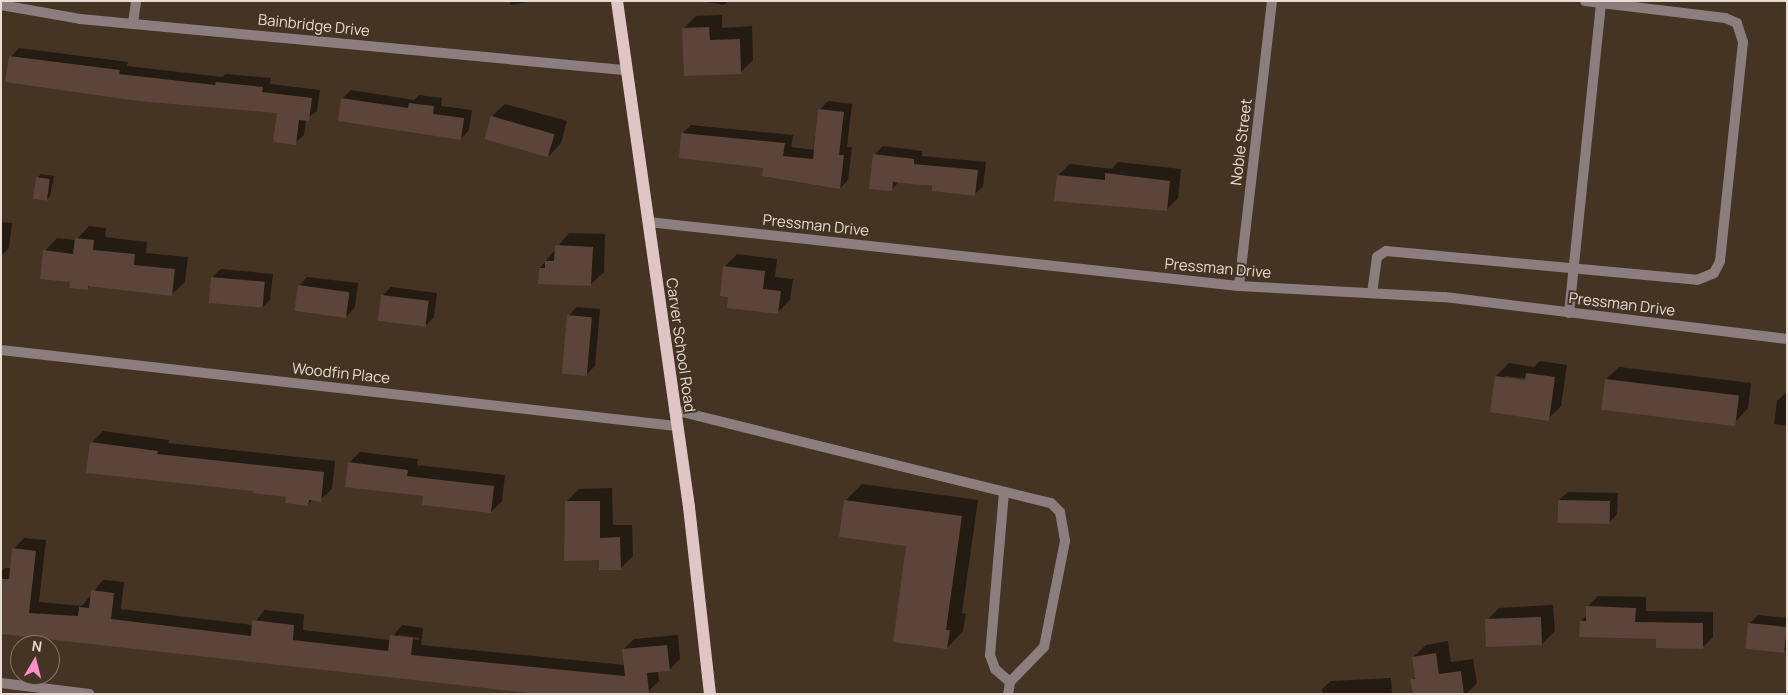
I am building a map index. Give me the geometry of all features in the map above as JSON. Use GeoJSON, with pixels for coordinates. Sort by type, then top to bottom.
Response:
{"type":"FeatureCollection","features":[{"type":"Feature","properties":{"kind":"main road","name":"Carver School Road"},"geometry":{"type":"LineString","coordinates":[[617,1],[624,70],[648,222],[674,410],[710,694]]}},
{"type":"Feature","properties":{"kind":"street"},"geometry":{"type":"LineString","coordinates":[[133,23],[136,1]]}},
{"type":"Feature","properties":{"kind":"street","name":"Noble Street"},"geometry":{"type":"LineString","coordinates":[[1239,286],[1272,1]]}},
{"type":"Feature","properties":{"kind":"street"},"geometry":{"type":"LineString","coordinates":[[1372,293],[1377,256],[1386,251],[1697,280],[1714,273],[1720,261],[1743,42],[1737,23],[1726,18],[1585,1]]}},
{"type":"Feature","properties":{"kind":"street"},"geometry":{"type":"LineString","coordinates":[[1569,313],[1601,4]]}},
{"type":"Feature","properties":{"kind":"street","name":"Bainbridge Drive"},"geometry":{"type":"LineString","coordinates":[[1,5],[72,18],[624,70]]}},
{"type":"Feature","properties":{"kind":"street","name":"Pressman Drive"},"geometry":{"type":"LineString","coordinates":[[648,222],[1239,286],[1445,297],[1787,339]]}},
{"type":"Feature","properties":{"kind":"street","name":"Woodfin Place"},"geometry":{"type":"LineString","coordinates":[[1,350],[676,426]]}},
{"type":"Feature","properties":{"kind":"street"},"geometry":{"type":"LineString","coordinates":[[674,410],[844,450],[1050,503],[1060,512],[1065,541],[1044,647],[1010,682],[1008,694]]}},
{"type":"Feature","properties":{"kind":"street"},"geometry":{"type":"LineString","coordinates":[[1004,492],[990,655],[994,669],[1010,682]]}},
{"type":"Feature","properties":{"kind":"street"},"geometry":{"type":"LineString","coordinates":[[1,684],[88,694]]}},
{"type":"Feature","properties":{"kind":"building"},"geometry":{"type":"Polygon","coordinates":[[[709,27],[710,40],[740,39],[741,74],[684,76],[682,28],[709,27]]]}},
{"type":"Feature","properties":{"kind":"building"},"geometry":{"type":"Polygon","coordinates":[[[9,56],[120,70],[119,74],[215,85],[216,82],[263,87],[262,92],[312,98],[309,121],[299,120],[296,145],[273,142],[277,113],[138,101],[5,82],[9,56]]]}},
{"type":"Feature","properties":{"kind":"building"},"geometry":{"type":"Polygon","coordinates":[[[341,98],[408,108],[409,103],[434,106],[433,114],[464,118],[461,140],[338,121],[341,98]]]}},
{"type":"Feature","properties":{"kind":"building"},"geometry":{"type":"Polygon","coordinates":[[[818,109],[844,112],[839,155],[844,155],[840,189],[762,176],[763,168],[679,158],[681,133],[785,143],[783,156],[813,159],[818,109]]]}},
{"type":"Feature","properties":{"kind":"building"},"geometry":{"type":"Polygon","coordinates":[[[491,116],[554,134],[548,157],[484,139],[491,116]]]}},
{"type":"Feature","properties":{"kind":"building"},"geometry":{"type":"Polygon","coordinates":[[[873,154],[914,159],[914,164],[978,170],[975,196],[932,191],[932,186],[893,182],[892,191],[869,189],[873,154]]]}},
{"type":"Feature","properties":{"kind":"building"},"geometry":{"type":"Polygon","coordinates":[[[1105,173],[1170,181],[1167,211],[1054,201],[1057,175],[1105,180],[1105,173]]]}},
{"type":"Feature","properties":{"kind":"building"},"geometry":{"type":"Polygon","coordinates":[[[36,177],[50,179],[47,201],[33,199],[36,177]]]}},
{"type":"Feature","properties":{"kind":"building"},"geometry":{"type":"Polygon","coordinates":[[[75,238],[94,240],[93,250],[135,254],[134,265],[175,269],[172,296],[88,286],[88,290],[69,288],[70,282],[40,279],[43,250],[73,254],[75,238]]]}},
{"type":"Feature","properties":{"kind":"building"},"geometry":{"type":"Polygon","coordinates":[[[555,245],[593,247],[591,286],[538,284],[539,268],[545,268],[545,261],[554,261],[555,245]]]}},
{"type":"Feature","properties":{"kind":"building"},"geometry":{"type":"Polygon","coordinates":[[[723,266],[765,271],[763,289],[781,291],[778,314],[727,308],[728,297],[720,296],[723,266]]]}},
{"type":"Feature","properties":{"kind":"building"},"geometry":{"type":"Polygon","coordinates":[[[211,277],[265,282],[263,308],[209,303],[211,277]]]}},
{"type":"Feature","properties":{"kind":"building"},"geometry":{"type":"Polygon","coordinates":[[[298,285],[349,292],[346,318],[294,311],[298,285]]]}},
{"type":"Feature","properties":{"kind":"building"},"geometry":{"type":"Polygon","coordinates":[[[381,295],[429,301],[425,327],[378,321],[381,295]]]}},
{"type":"Feature","properties":{"kind":"building"},"geometry":{"type":"Polygon","coordinates":[[[567,315],[592,317],[587,376],[562,374],[567,315]]]}},
{"type":"Feature","properties":{"kind":"building"},"geometry":{"type":"Polygon","coordinates":[[[1526,373],[1555,377],[1549,421],[1490,412],[1495,376],[1525,380],[1526,373]]]}},
{"type":"Feature","properties":{"kind":"building"},"geometry":{"type":"Polygon","coordinates":[[[1605,379],[1739,395],[1735,426],[1601,410],[1605,379]]]}},
{"type":"Feature","properties":{"kind":"building"},"geometry":{"type":"Polygon","coordinates":[[[90,442],[158,451],[157,454],[324,472],[321,502],[309,500],[308,506],[285,503],[286,497],[252,493],[253,491],[86,473],[90,442]]]}},
{"type":"Feature","properties":{"kind":"building"},"geometry":{"type":"Polygon","coordinates":[[[348,462],[408,470],[407,476],[494,486],[491,513],[422,505],[423,496],[345,487],[348,462]]]}},
{"type":"Feature","properties":{"kind":"building"},"geometry":{"type":"Polygon","coordinates":[[[844,500],[962,516],[946,630],[950,630],[947,649],[893,642],[906,546],[839,537],[844,500]]]}},
{"type":"Feature","properties":{"kind":"building"},"geometry":{"type":"Polygon","coordinates":[[[1558,500],[1610,501],[1610,524],[1558,523],[1558,500]]]}},
{"type":"Feature","properties":{"kind":"building"},"geometry":{"type":"Polygon","coordinates":[[[565,501],[600,501],[600,538],[620,537],[621,570],[599,570],[599,560],[564,561],[565,501]]]}},
{"type":"Feature","properties":{"kind":"building"},"geometry":{"type":"Polygon","coordinates":[[[12,548],[36,551],[29,613],[78,616],[79,607],[89,608],[91,590],[114,593],[111,619],[251,636],[252,620],[294,625],[293,640],[388,651],[390,635],[413,638],[411,655],[625,676],[622,649],[667,645],[670,671],[647,673],[649,693],[539,694],[60,641],[60,635],[1,634],[1,579],[9,579],[12,548]]]}},
{"type":"Feature","properties":{"kind":"building"},"geometry":{"type":"Polygon","coordinates":[[[1586,606],[1636,608],[1635,622],[1703,623],[1703,649],[1656,648],[1656,639],[1579,637],[1580,621],[1586,621],[1586,606]]]}},
{"type":"Feature","properties":{"kind":"building"},"geometry":{"type":"Polygon","coordinates":[[[1541,617],[1542,645],[1486,647],[1485,619],[1541,617]]]}},
{"type":"Feature","properties":{"kind":"building"},"geometry":{"type":"Polygon","coordinates":[[[1748,623],[1787,627],[1784,653],[1745,649],[1748,623]]]}},
{"type":"Feature","properties":{"kind":"building"},"geometry":{"type":"Polygon","coordinates":[[[1436,653],[1439,674],[1461,671],[1464,694],[1413,694],[1410,679],[1415,679],[1412,657],[1436,653]]]}}]}
